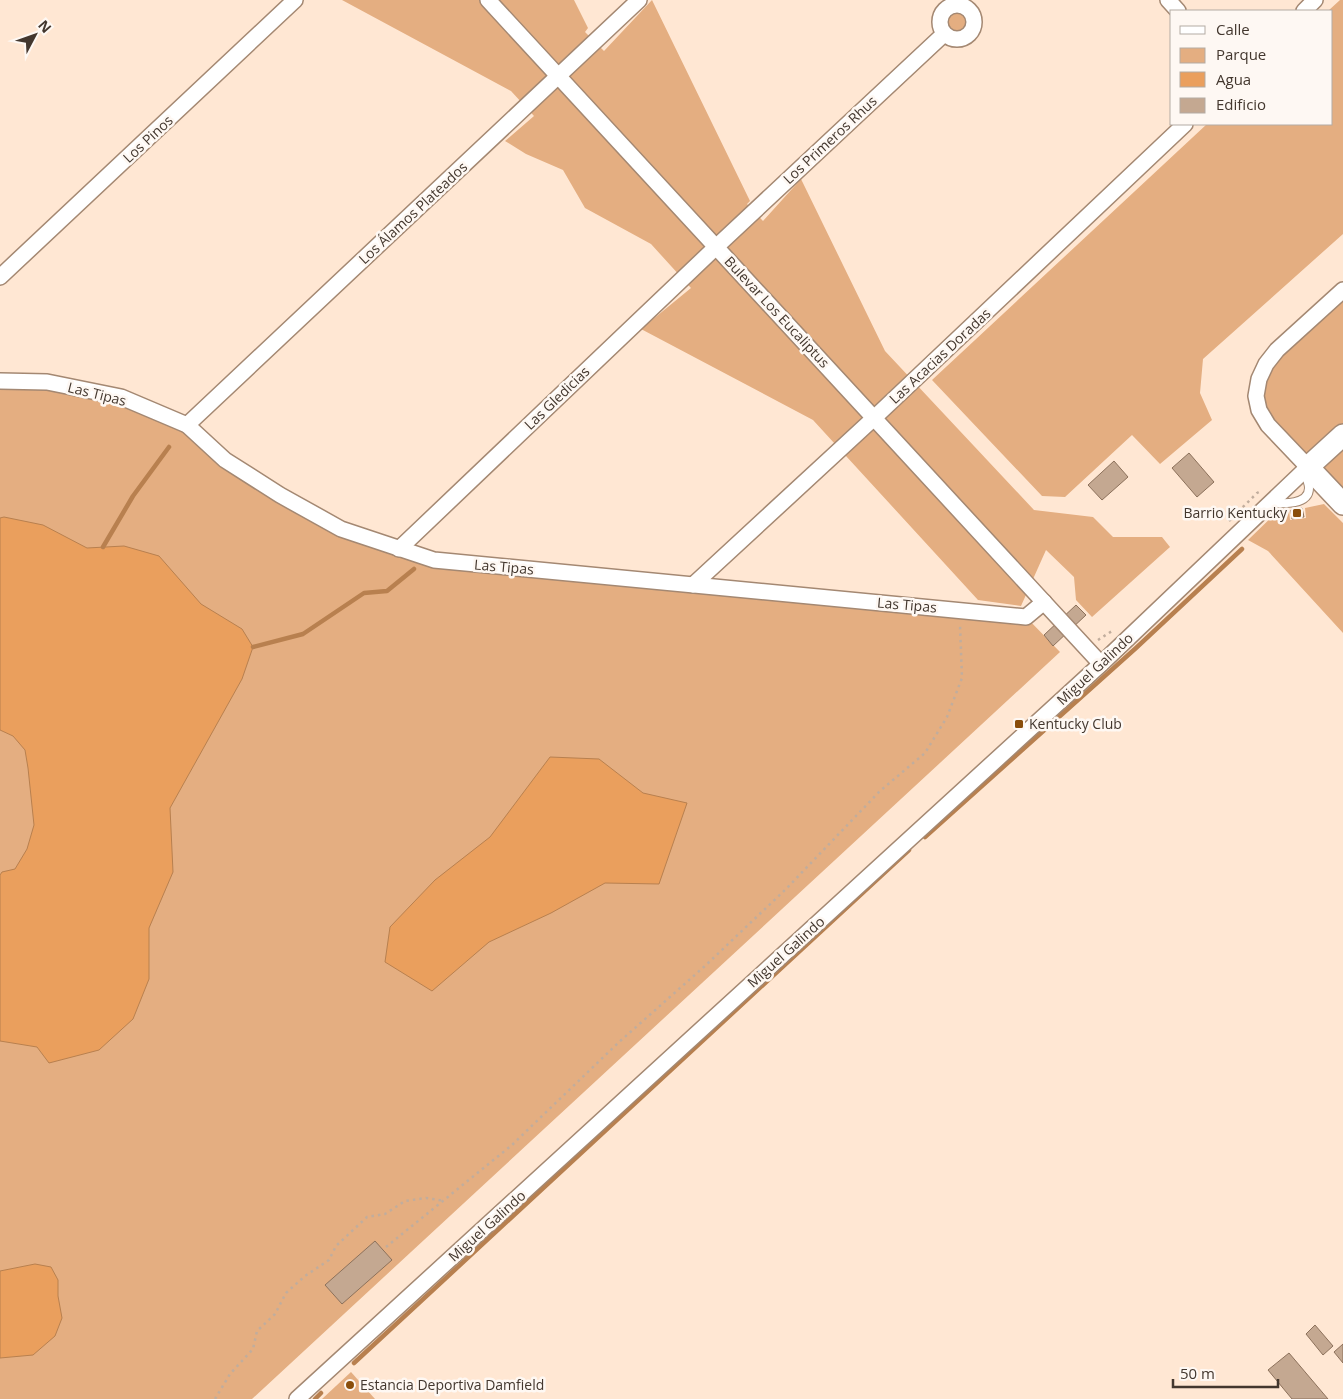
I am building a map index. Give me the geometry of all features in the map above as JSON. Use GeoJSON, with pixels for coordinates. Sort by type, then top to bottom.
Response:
{"type":"FeatureCollection","features":[{"type":"Feature","properties":{"kind":"street","name":"Los Pinos"},"geometry":{"type":"LineString","coordinates":[[0,277],[295,0]]}},
{"type":"Feature","properties":{"kind":"street","name":"Bulevar Los Eucaliptus"},"geometry":{"type":"LineString","coordinates":[[488,0],[1101,664]]}},
{"type":"Feature","properties":{"kind":"street","name":"Los Álamos Plateados"},"geometry":{"type":"LineString","coordinates":[[187,425],[639,0]]}},
{"type":"Feature","properties":{"kind":"street"},"geometry":{"type":"LineString","coordinates":[[1168,0],[1177,10]]}},
{"type":"Feature","properties":{"kind":"street"},"geometry":{"type":"LineString","coordinates":[[1305,10],[1316,0]]}},
{"type":"Feature","properties":{"kind":"street","name":"Los Primeros Rhus"},"geometry":{"type":"LineString","coordinates":[[716,247],[944,34]]}},
{"type":"Feature","properties":{"kind":"street","name":"Las Acacias Doradas"},"geometry":{"type":"LineString","coordinates":[[693,585],[874,418],[1184,125]]}},
{"type":"Feature","properties":{"kind":"street","name":"Las Gledicias"},"geometry":{"type":"LineString","coordinates":[[398,550],[716,247]]}},
{"type":"Feature","properties":{"kind":"street"},"geometry":{"type":"LineString","coordinates":[[1343,290],[1277,350],[1266,364],[1258,379],[1256,396],[1259,410],[1268,425],[1343,504]]}},
{"type":"Feature","properties":{"kind":"street","name":"Las Tipas"},"geometry":{"type":"LineString","coordinates":[[0,381],[47,382],[121,398],[187,425],[225,460],[280,495],[341,529],[398,550],[434,560],[1026,617],[1044,602]]}},
{"type":"Feature","properties":{"kind":"street"},"geometry":{"type":"LineString","coordinates":[[1308,467],[1343,435]]}},
{"type":"Feature","properties":{"kind":"street","name":"Miguel Galindo"},"geometry":{"type":"LineString","coordinates":[[296,1399],[1101,664],[1308,467]]}},
{"type":"Feature","properties":{"kind":"path"},"geometry":{"type":"LineString","coordinates":[[386,1246],[445,1201],[512,1145],[618,1043],[706,965],[786,889],[880,791],[925,753],[947,717],[962,678],[960,610]]}},
{"type":"Feature","properties":{"kind":"path"},"geometry":{"type":"LineString","coordinates":[[215,1399],[230,1374],[253,1349],[257,1331],[275,1314],[286,1293],[305,1276],[329,1260],[336,1246],[367,1217],[385,1214],[406,1201],[426,1198],[445,1201]]}},
{"type":"Feature","properties":{"kind":"green space"},"geometry":{"type":"Polygon","coordinates":[[[342,0],[574,0],[588,28],[585,32],[604,51],[652,0],[750,201],[747,204],[763,221],[801,179],[885,351],[1034,510],[1093,517],[1113,537],[1162,537],[1170,547],[1092,617],[1076,600],[1074,577],[1046,550],[1021,606],[978,600],[813,420],[641,329],[691,288],[651,244],[585,208],[563,170],[526,154],[505,141],[534,116],[511,91],[342,0]]]}},
{"type":"Feature","properties":{"kind":"green space"},"geometry":{"type":"Polygon","coordinates":[[[1340,0],[1343,0],[1343,234],[1203,359],[1200,393],[1212,420],[1160,464],[1132,435],[1065,497],[1042,496],[932,380],[1206,125],[1333,125],[1333,10],[1329,10],[1340,0]]]}},
{"type":"Feature","properties":{"kind":"green space"},"geometry":{"type":"Polygon","coordinates":[[[958,9],[967,13],[971,22],[967,31],[958,35],[949,31],[945,22],[949,13],[958,9]]]}},
{"type":"Feature","properties":{"kind":"green space"},"geometry":{"type":"Polygon","coordinates":[[[1343,290],[1343,504],[1268,425],[1259,379],[1343,290]]]}},
{"type":"Feature","properties":{"kind":"green space"},"geometry":{"type":"Polygon","coordinates":[[[0,381],[47,382],[187,425],[280,495],[399,549],[1026,617],[1060,652],[252,1399],[0,1399],[0,381]]]}},
{"type":"Feature","properties":{"kind":"green space"},"geometry":{"type":"Polygon","coordinates":[[[1324,504],[1343,523],[1343,633],[1268,551],[1248,540],[1279,510],[1289,509],[1290,520],[1306,518],[1305,508],[1324,504]]]}},
{"type":"Feature","properties":{"kind":"green space","name":"Estancia Deportiva Damfield"},"geometry":{"type":"Polygon","coordinates":[[[351,1372],[375,1399],[322,1399],[351,1372]]]}},
{"type":"Feature","properties":{"kind":"water"},"geometry":{"type":"Polygon","coordinates":[[[4,517],[43,525],[87,548],[124,546],[159,556],[201,604],[242,629],[253,647],[242,679],[170,808],[173,872],[149,928],[149,979],[133,1019],[99,1050],[49,1063],[37,1047],[0,1041],[0,875],[2,872],[15,869],[27,849],[34,825],[25,750],[13,736],[0,730],[0,518],[4,517]]]}},
{"type":"Feature","properties":{"kind":"water"},"geometry":{"type":"Polygon","coordinates":[[[550,757],[599,759],[643,793],[687,803],[659,884],[605,883],[551,913],[489,942],[432,991],[385,962],[390,927],[435,880],[490,837],[550,757]]]}},
{"type":"Feature","properties":{"kind":"water"},"geometry":{"type":"Polygon","coordinates":[[[35,1264],[51,1267],[58,1280],[58,1296],[62,1318],[55,1336],[33,1355],[0,1358],[0,1271],[35,1264]]]}},
{"type":"Feature","properties":{"kind":"building"},"geometry":{"type":"Polygon","coordinates":[[[1189,453],[1214,482],[1197,497],[1172,468],[1189,453]]]}},
{"type":"Feature","properties":{"kind":"building"},"geometry":{"type":"Polygon","coordinates":[[[1114,461],[1128,477],[1102,500],[1088,485],[1114,461]]]}},
{"type":"Feature","properties":{"kind":"building"},"geometry":{"type":"Polygon","coordinates":[[[1302,508],[1304,517],[1292,519],[1291,510],[1302,508]]]}},
{"type":"Feature","properties":{"kind":"building"},"geometry":{"type":"Polygon","coordinates":[[[1076,605],[1086,615],[1053,646],[1044,635],[1076,605]]]}},
{"type":"Feature","properties":{"kind":"building"},"geometry":{"type":"Polygon","coordinates":[[[375,1241],[392,1260],[342,1304],[325,1285],[375,1241]]]}},
{"type":"Feature","properties":{"kind":"building"},"geometry":{"type":"Polygon","coordinates":[[[1315,1325],[1333,1346],[1323,1355],[1306,1334],[1315,1325]]]}},
{"type":"Feature","properties":{"kind":"building"},"geometry":{"type":"Polygon","coordinates":[[[1343,1344],[1343,1363],[1334,1352],[1343,1344]]]}},
{"type":"Feature","properties":{"kind":"building"},"geometry":{"type":"Polygon","coordinates":[[[1289,1353],[1328,1399],[1292,1399],[1268,1370],[1289,1353]]]}},
{"type":"Feature","properties":{"kind":"waterway"},"geometry":{"type":"LineString","coordinates":[[103,547],[133,496],[169,447]]}},
{"type":"Feature","properties":{"kind":"waterway"},"geometry":{"type":"LineString","coordinates":[[925,837],[1136,648],[1242,549]]}},
{"type":"Feature","properties":{"kind":"waterway"},"geometry":{"type":"LineString","coordinates":[[253,647],[303,634],[364,593],[387,591],[414,569]]}},
{"type":"Feature","properties":{"kind":"waterway"},"geometry":{"type":"LineString","coordinates":[[354,1363],[909,850]]}},
{"type":"Feature","properties":{"kind":"waterway"},"geometry":{"type":"LineString","coordinates":[[315,1399],[321,1393]]}},
{"type":"Feature","properties":{"kind":"place","name":"Barrio Kentucky"},"geometry":{"type":"Point","coordinates":[1297,513]}},
{"type":"Feature","properties":{"kind":"place","name":"Kentucky Club"},"geometry":{"type":"Point","coordinates":[1019,724]}},
{"type":"Feature","properties":{"kind":"place","name":"Estancia Deportiva Damfield"},"geometry":{"type":"Point","coordinates":[350,1385]}}]}
